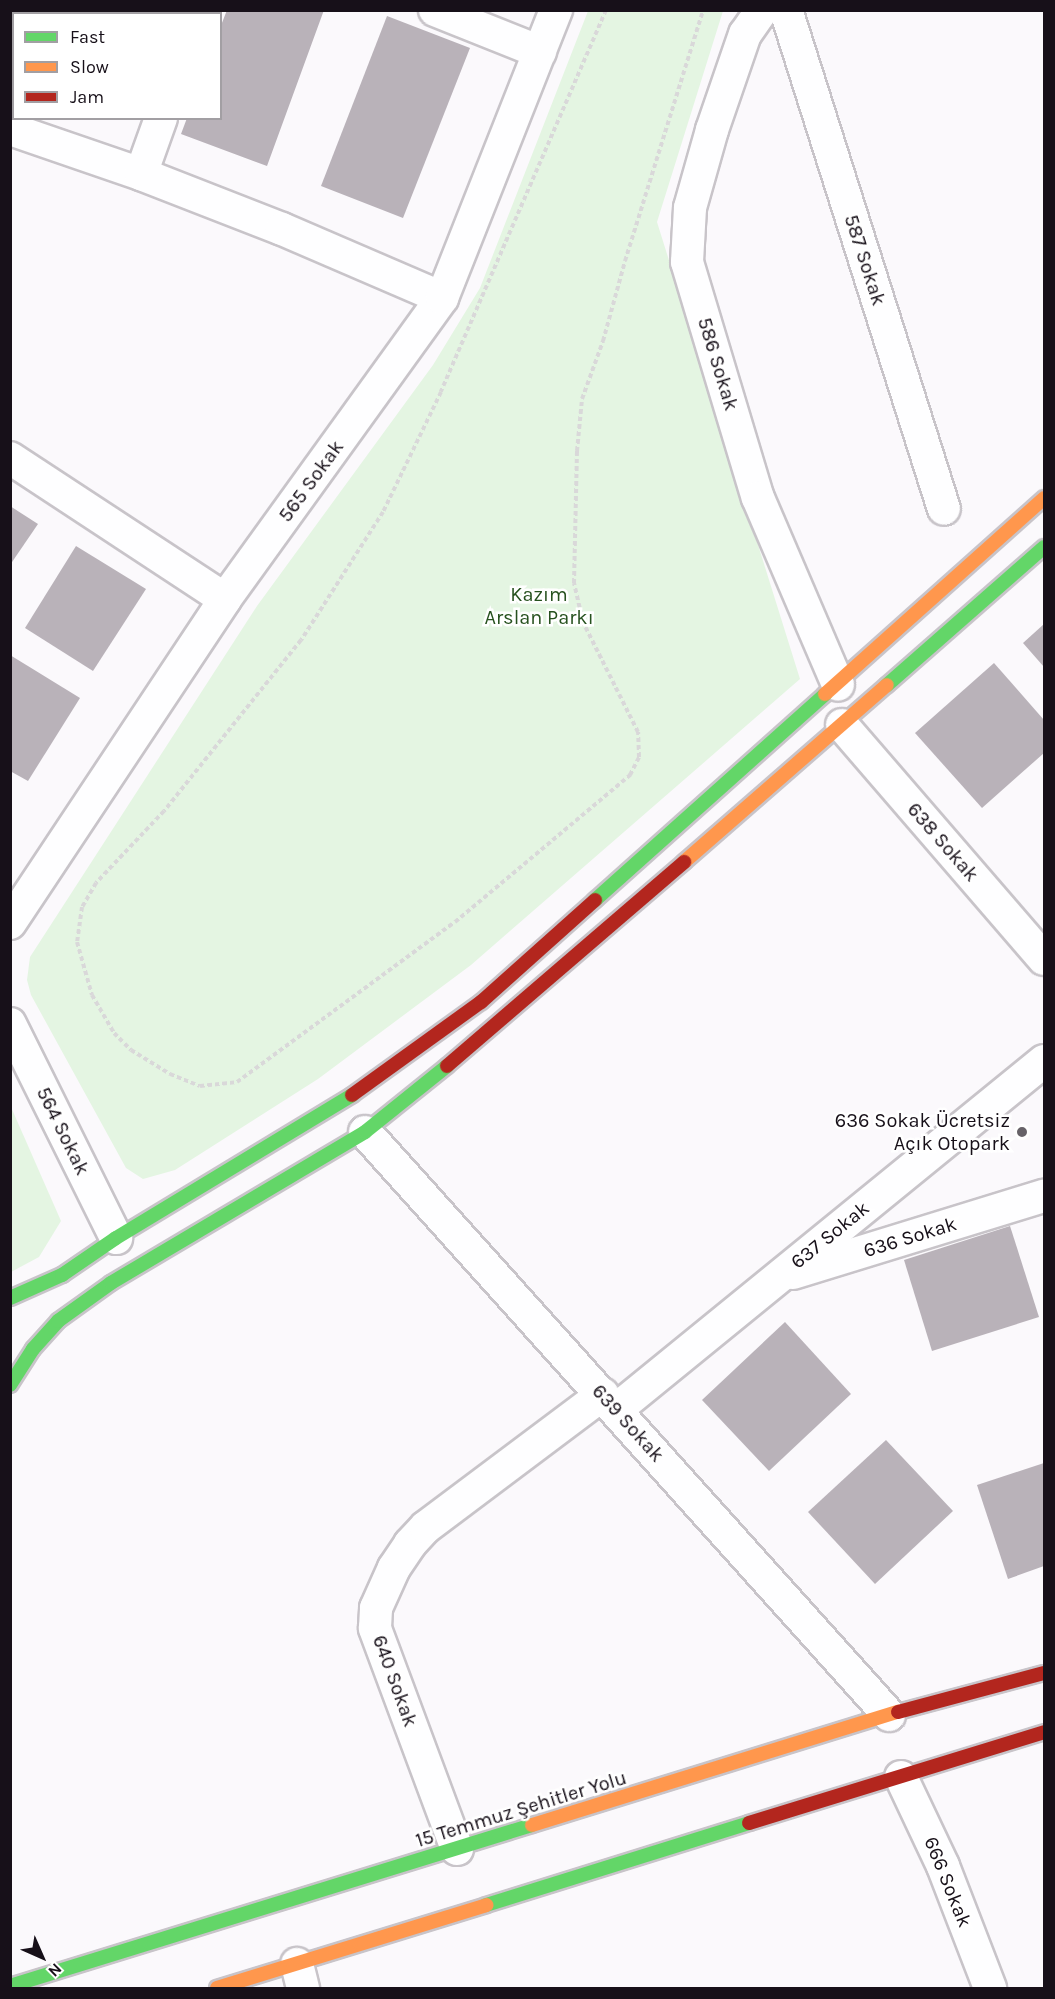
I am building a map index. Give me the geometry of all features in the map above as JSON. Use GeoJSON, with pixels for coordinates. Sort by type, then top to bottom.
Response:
{"type":"FeatureCollection","features":[{"type":"Feature","properties":{"kind":"street"},"geometry":{"type":"LineString","coordinates":[[435,10],[540,52]]}},
{"type":"Feature","properties":{"kind":"street","name":"565 Sokak"},"geometry":{"type":"LineString","coordinates":[[10,923],[225,599],[442,298],[556,10]]}},
{"type":"Feature","properties":{"kind":"street","name":"587 Sokak"},"geometry":{"type":"LineString","coordinates":[[786,10],[944,509]]}},
{"type":"Feature","properties":{"kind":"street","name":"586 Sokak"},"geometry":{"type":"LineString","coordinates":[[754,22],[712,130],[690,208],[687,262],[758,498],[838,685]]}},
{"type":"Feature","properties":{"kind":"street"},"geometry":{"type":"LineString","coordinates":[[141,174],[160,120]]}},
{"type":"Feature","properties":{"kind":"street"},"geometry":{"type":"LineString","coordinates":[[10,129],[141,174],[282,229],[442,298]]}},
{"type":"Feature","properties":{"kind":"street"},"geometry":{"type":"LineString","coordinates":[[10,458],[225,599]]}},
{"type":"Feature","properties":{"kind":"street"},"geometry":{"type":"LineString","coordinates":[[10,1298],[62,1275],[116,1238],[367,1086],[481,1002],[838,685],[1044,498]]}},
{"type":"Feature","properties":{"kind":"street"},"geometry":{"type":"LineString","coordinates":[[10,1385],[33,1349],[57,1321],[111,1283],[365,1132],[490,1032],[1044,547]]}},
{"type":"Feature","properties":{"kind":"street","name":"638 Sokak"},"geometry":{"type":"LineString","coordinates":[[842,725],[1044,959]]}},
{"type":"Feature","properties":{"kind":"street","name":"564 Sokak"},"geometry":{"type":"LineString","coordinates":[[10,1024],[116,1238]]}},
{"type":"Feature","properties":{"kind":"street","name":"637 Sokak"},"geometry":{"type":"LineString","coordinates":[[610,1402],[776,1279],[1044,1061]]}},
{"type":"Feature","properties":{"kind":"street","name":"639 Sokak"},"geometry":{"type":"LineString","coordinates":[[365,1132],[890,1715]]}},
{"type":"Feature","properties":{"kind":"street","name":"636 Sokak"},"geometry":{"type":"LineString","coordinates":[[776,1279],[1044,1196]]}},
{"type":"Feature","properties":{"kind":"street","name":"640 Sokak"},"geometry":{"type":"LineString","coordinates":[[457,1849],[375,1628],[376,1608],[394,1568],[410,1544],[426,1527],[610,1402]]}},
{"type":"Feature","properties":{"kind":"street","name":"15 Temmuz Şehitler Yolu"},"geometry":{"type":"LineString","coordinates":[[10,1986],[890,1715],[1044,1673]]}},
{"type":"Feature","properties":{"kind":"street"},"geometry":{"type":"LineString","coordinates":[[218,1989],[300,1976],[1044,1732]]}},
{"type":"Feature","properties":{"kind":"street","name":"666 Sokak"},"geometry":{"type":"LineString","coordinates":[[901,1778],[944,1866],[990,1989]]}},
{"type":"Feature","properties":{"kind":"path"},"geometry":{"type":"LineString","coordinates":[[606,10],[441,392],[383,512],[301,640],[164,811],[96,883],[82,907],[77,942],[92,995],[114,1033],[131,1050],[170,1074],[200,1086],[237,1082],[455,922],[630,776],[639,757],[638,732],[583,622],[574,583],[577,451],[582,399],[603,341],[625,261],[703,10]]}},
{"type":"Feature","properties":{"kind":"green space","name":"Kazım Arslan Parkı"},"geometry":{"type":"Polygon","coordinates":[[[588,11],[723,11],[657,222],[800,679],[471,965],[318,1079],[175,1170],[143,1179],[126,1168],[31,995],[27,980],[30,957],[257,606],[433,365],[480,288],[588,11]]]}},
{"type":"Feature","properties":{"kind":"green space"},"geometry":{"type":"Polygon","coordinates":[[[11,1107],[61,1221],[39,1257],[11,1272],[11,1107]]]}},
{"type":"Feature","properties":{"kind":"building"},"geometry":{"type":"Polygon","coordinates":[[[227,10],[324,10],[267,166],[181,134],[186,120],[222,120],[222,23],[227,10]]]}},
{"type":"Feature","properties":{"kind":"building"},"geometry":{"type":"Polygon","coordinates":[[[387,16],[470,48],[403,218],[321,186],[387,16]]]}},
{"type":"Feature","properties":{"kind":"building"},"geometry":{"type":"Polygon","coordinates":[[[10,506],[38,524],[10,565],[10,506]]]}},
{"type":"Feature","properties":{"kind":"building"},"geometry":{"type":"Polygon","coordinates":[[[76,546],[146,589],[93,671],[25,628],[76,546]]]}},
{"type":"Feature","properties":{"kind":"building"},"geometry":{"type":"Polygon","coordinates":[[[1044,624],[1044,667],[1023,643],[1044,624]]]}},
{"type":"Feature","properties":{"kind":"building"},"geometry":{"type":"Polygon","coordinates":[[[10,655],[80,698],[28,781],[10,771],[10,655]]]}},
{"type":"Feature","properties":{"kind":"building"},"geometry":{"type":"Polygon","coordinates":[[[994,663],[1044,720],[1044,753],[982,808],[915,733],[994,663]]]}},
{"type":"Feature","properties":{"kind":"building"},"geometry":{"type":"Polygon","coordinates":[[[1010,1226],[1039,1317],[932,1351],[904,1260],[1010,1226]]]}},
{"type":"Feature","properties":{"kind":"building"},"geometry":{"type":"Polygon","coordinates":[[[785,1322],[851,1394],[769,1471],[702,1400],[785,1322]]]}},
{"type":"Feature","properties":{"kind":"building"},"geometry":{"type":"Polygon","coordinates":[[[886,1440],[953,1511],[875,1584],[808,1512],[886,1440]]]}},
{"type":"Feature","properties":{"kind":"building"},"geometry":{"type":"Polygon","coordinates":[[[1044,1463],[1044,1566],[1008,1579],[977,1485],[1044,1463]]]}},
{"type":"Feature","properties":{"kind":"traffic: fast"},"geometry":{"type":"LineString","coordinates":[[887,685],[1044,547]]}},
{"type":"Feature","properties":{"kind":"traffic: fast"},"geometry":{"type":"LineString","coordinates":[[595,900],[825,694]]}},
{"type":"Feature","properties":{"kind":"traffic: fast"},"geometry":{"type":"LineString","coordinates":[[10,1385],[33,1349],[58,1321],[111,1283],[365,1132],[447,1066]]}},
{"type":"Feature","properties":{"kind":"traffic: fast"},"geometry":{"type":"LineString","coordinates":[[10,1298],[62,1275],[116,1238],[352,1095]]}},
{"type":"Feature","properties":{"kind":"traffic: fast"},"geometry":{"type":"LineString","coordinates":[[486,1905],[749,1823]]}},
{"type":"Feature","properties":{"kind":"traffic: fast"},"geometry":{"type":"LineString","coordinates":[[10,1986],[532,1825]]}},
{"type":"Feature","properties":{"kind":"traffic: slow"},"geometry":{"type":"LineString","coordinates":[[825,694],[1044,498]]}},
{"type":"Feature","properties":{"kind":"traffic: slow"},"geometry":{"type":"LineString","coordinates":[[684,862],[887,685]]}},
{"type":"Feature","properties":{"kind":"traffic: slow"},"geometry":{"type":"LineString","coordinates":[[532,1825],[898,1712]]}},
{"type":"Feature","properties":{"kind":"traffic: slow"},"geometry":{"type":"LineString","coordinates":[[217,1988],[486,1905]]}},
{"type":"Feature","properties":{"kind":"traffic: jam"},"geometry":{"type":"LineString","coordinates":[[447,1066],[684,862]]}},
{"type":"Feature","properties":{"kind":"traffic: jam"},"geometry":{"type":"LineString","coordinates":[[352,1095],[481,1002],[595,900]]}},
{"type":"Feature","properties":{"kind":"traffic: jam"},"geometry":{"type":"LineString","coordinates":[[898,1712],[1044,1673]]}},
{"type":"Feature","properties":{"kind":"traffic: jam"},"geometry":{"type":"LineString","coordinates":[[749,1823],[1044,1732]]}},
{"type":"Feature","properties":{"kind":"place","name":"636 Sokak Ücretsiz Açık Otopark"},"geometry":{"type":"Point","coordinates":[1022,1132]}}]}
